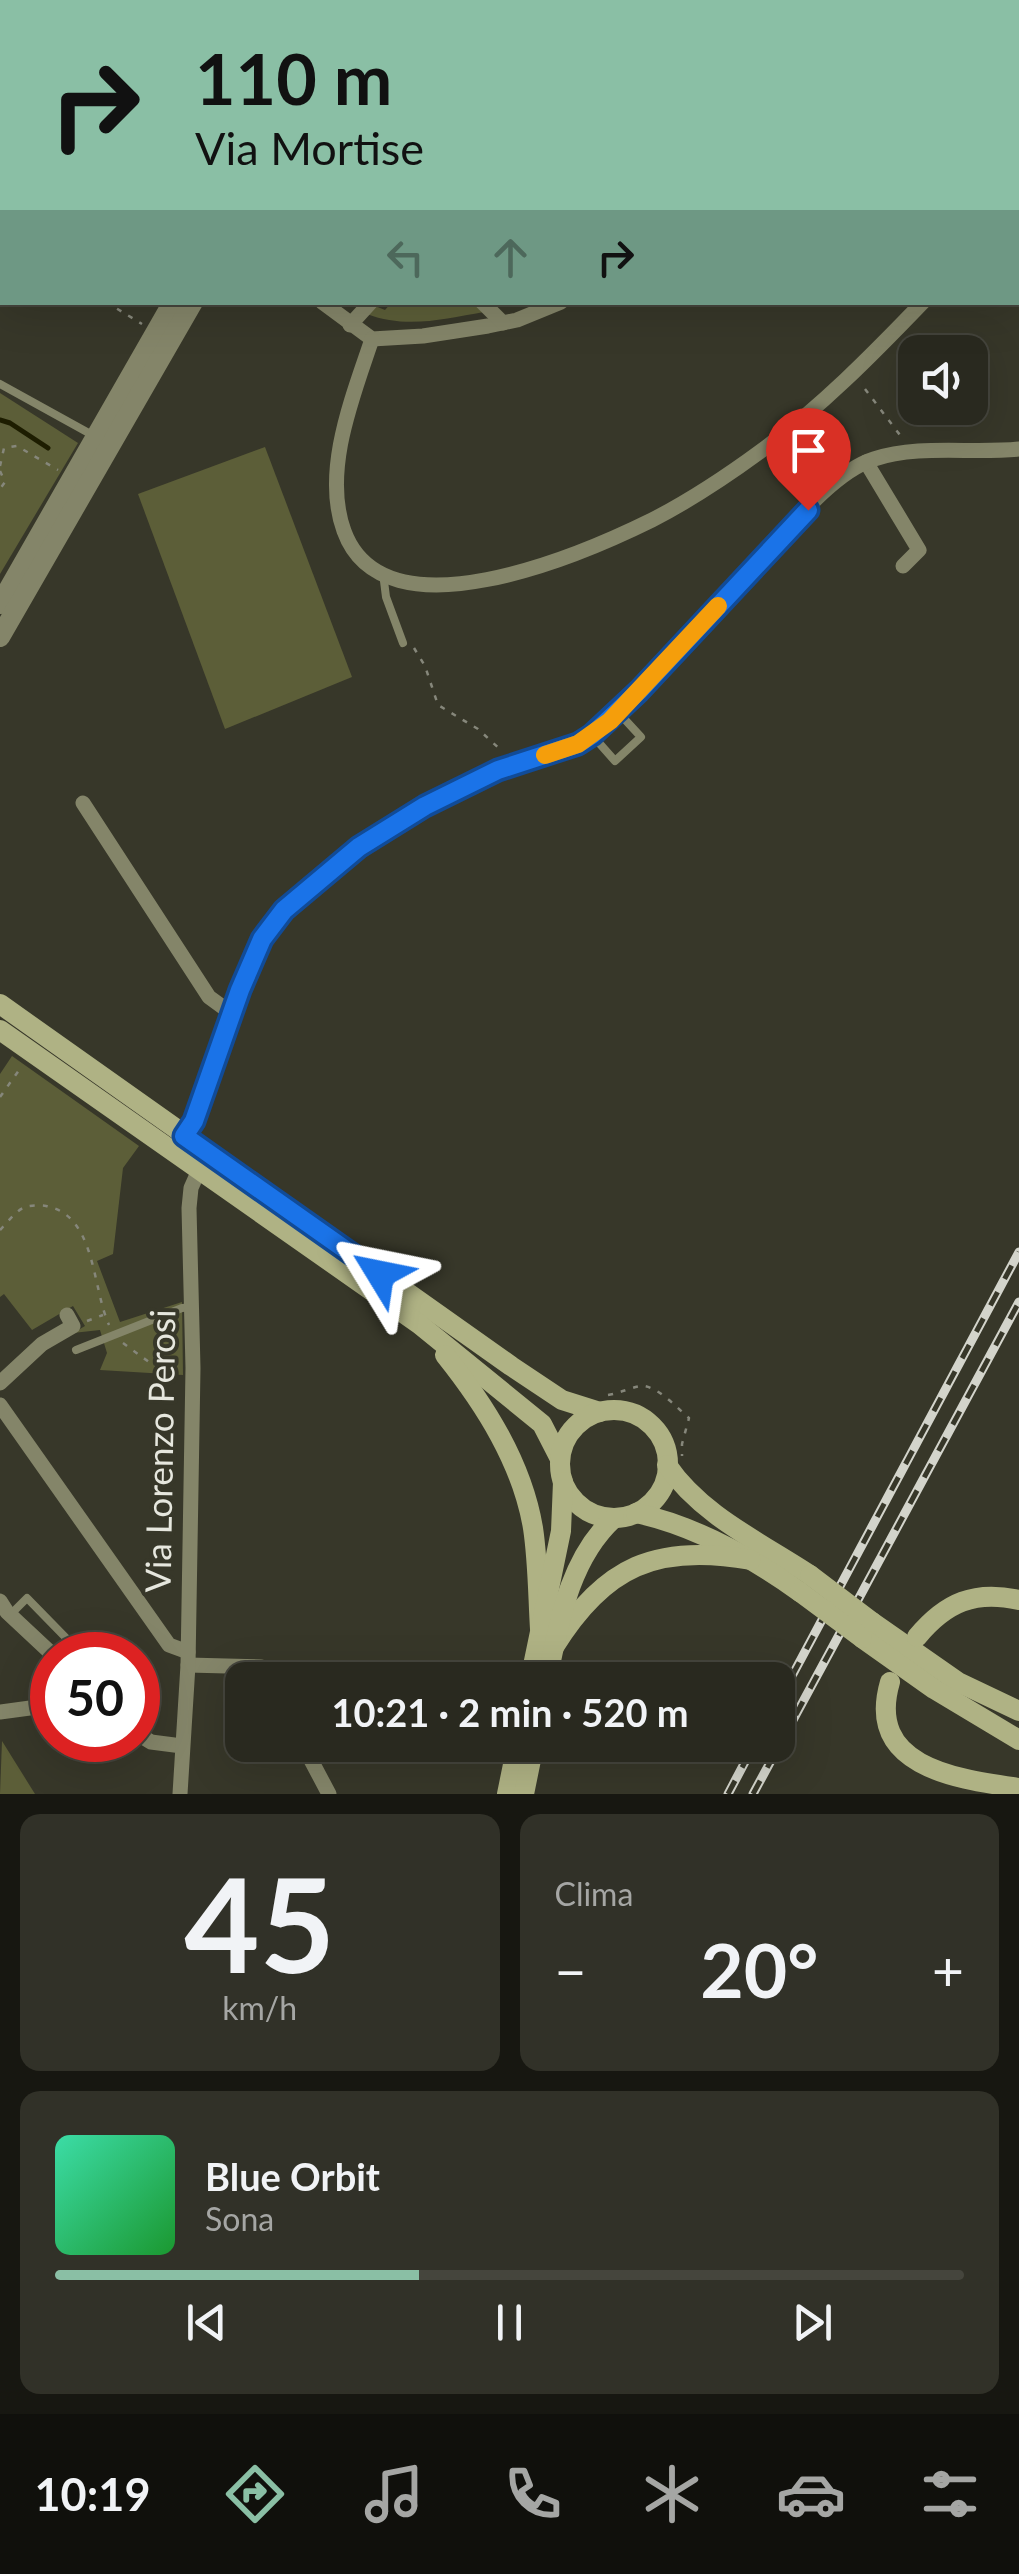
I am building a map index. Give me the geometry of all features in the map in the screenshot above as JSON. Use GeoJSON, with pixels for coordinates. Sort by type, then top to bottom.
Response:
{"type":"FeatureCollection","features":[{"type":"Feature","properties":{"kind":"main road"},"geometry":{"type":"LineString","coordinates":[[0,1004],[549,1392],[577,1407],[598,1404],[645,1420],[675,1462],[690,1494],[867,1630],[934,1689],[1019,1740]]}},
{"type":"Feature","properties":{"kind":"main road"},"geometry":{"type":"LineString","coordinates":[[0,1030],[419,1324],[542,1424],[560,1459],[561,1531],[534,1662]]}},
{"type":"Feature","properties":{"kind":"main road"},"geometry":{"type":"LineString","coordinates":[[419,1324],[481,1401],[514,1468],[532,1526],[540,1629]]}},
{"type":"Feature","properties":{"kind":"main road"},"geometry":{"type":"LineString","coordinates":[[560,1459],[563,1446],[577,1425],[598,1404]]}},
{"type":"Feature","properties":{"kind":"main road"},"geometry":{"type":"LineString","coordinates":[[636,1514],[658,1494],[675,1462]]}},
{"type":"Feature","properties":{"kind":"main road"},"geometry":{"type":"LineString","coordinates":[[562,1482],[577,1504],[600,1516],[636,1514],[694,1531],[805,1583]]}},
{"type":"Feature","properties":{"kind":"main road"},"geometry":{"type":"LineString","coordinates":[[551,1662],[576,1567],[588,1544],[614,1518]]}},
{"type":"Feature","properties":{"kind":"main road"},"geometry":{"type":"LineString","coordinates":[[554,1647],[573,1617],[599,1590],[646,1562],[697,1552],[750,1560]]}},
{"type":"Feature","properties":{"kind":"main road"},"geometry":{"type":"LineString","coordinates":[[917,1638],[929,1623],[963,1600],[992,1594],[1019,1600]]}},
{"type":"Feature","properties":{"kind":"main road"},"geometry":{"type":"LineString","coordinates":[[867,1630],[958,1682],[1019,1711]]}},
{"type":"Feature","properties":{"kind":"main road"},"geometry":{"type":"LineString","coordinates":[[890,1682],[884,1715],[888,1728],[916,1762],[976,1787],[1019,1788]]}},
{"type":"Feature","properties":{"kind":"main road"},"geometry":{"type":"LineString","coordinates":[[507,1794],[514,1762]]}},
{"type":"Feature","properties":{"kind":"main road"},"geometry":{"type":"LineString","coordinates":[[524,1794],[531,1762]]}},
{"type":"Feature","properties":{"kind":"street"},"geometry":{"type":"LineString","coordinates":[[0,604],[171,305]]}},
{"type":"Feature","properties":{"kind":"street"},"geometry":{"type":"LineString","coordinates":[[0,637],[190,305]]}},
{"type":"Feature","properties":{"kind":"street"},"geometry":{"type":"LineString","coordinates":[[326,305],[372,339],[423,336],[504,322],[552,305]]}},
{"type":"Feature","properties":{"kind":"street"},"geometry":{"type":"LineString","coordinates":[[350,324],[368,305]]}},
{"type":"Feature","properties":{"kind":"street"},"geometry":{"type":"LineString","coordinates":[[485,305],[504,322]]}},
{"type":"Feature","properties":{"kind":"street"},"geometry":{"type":"LineString","coordinates":[[372,339],[338,452],[342,527],[350,545],[383,573],[417,586],[457,585],[594,546],[653,519],[761,451],[842,385],[921,305]]}},
{"type":"Feature","properties":{"kind":"street"},"geometry":{"type":"LineString","coordinates":[[184,1136],[194,1121],[262,939],[309,886],[359,847],[425,806],[498,770],[578,744],[592,735],[834,484],[866,462],[906,452],[1019,448]]}},
{"type":"Feature","properties":{"kind":"street"},"geometry":{"type":"LineString","coordinates":[[866,462],[919,550],[904,566]]}},
{"type":"Feature","properties":{"kind":"street"},"geometry":{"type":"LineString","coordinates":[[83,804],[209,997],[232,1014]]}},
{"type":"Feature","properties":{"kind":"street","name":"Via Lorenzo Perosi"},"geometry":{"type":"LineString","coordinates":[[180,1794],[188,1658],[194,1308],[189,1208],[191,1188],[199,1170]]}},
{"type":"Feature","properties":{"kind":"street"},"geometry":{"type":"LineString","coordinates":[[0,1383],[70,1320]]}},
{"type":"Feature","properties":{"kind":"street"},"geometry":{"type":"LineString","coordinates":[[0,1404],[169,1645],[188,1658],[225,1663]]}},
{"type":"Feature","properties":{"kind":"street"},"geometry":{"type":"LineString","coordinates":[[0,1600],[30,1632]]}},
{"type":"Feature","properties":{"kind":"street"},"geometry":{"type":"LineString","coordinates":[[934,1689],[1019,1728]]}},
{"type":"Feature","properties":{"kind":"street"},"geometry":{"type":"LineString","coordinates":[[0,1712],[30,1709]]}},
{"type":"Feature","properties":{"kind":"street"},"geometry":{"type":"LineString","coordinates":[[160,1743],[182,1746]]}},
{"type":"Feature","properties":{"kind":"street"},"geometry":{"type":"LineString","coordinates":[[311,1762],[328,1794]]}},
{"type":"Feature","properties":{"kind":"lane"},"geometry":{"type":"LineString","coordinates":[[0,384],[96,437]]}},
{"type":"Feature","properties":{"kind":"lane"},"geometry":{"type":"LineString","coordinates":[[383,573],[386,597],[402,644]]}},
{"type":"Feature","properties":{"kind":"lane"},"geometry":{"type":"LineString","coordinates":[[592,735],[615,761],[641,737],[618,712]]}},
{"type":"Feature","properties":{"kind":"lane"},"geometry":{"type":"LineString","coordinates":[[76,1350],[182,1308],[194,1308]]}},
{"type":"Feature","properties":{"kind":"lane"},"geometry":{"type":"LineString","coordinates":[[10,1615],[27,1598],[60,1632]]}},
{"type":"Feature","properties":{"kind":"path"},"geometry":{"type":"LineString","coordinates":[[111,305],[156,332]]}},
{"type":"Feature","properties":{"kind":"path"},"geometry":{"type":"LineString","coordinates":[[865,389],[910,448]]}},
{"type":"Feature","properties":{"kind":"path"},"geometry":{"type":"LineString","coordinates":[[0,489],[4,482],[0,468],[2,448],[16,446],[72,479]]}},
{"type":"Feature","properties":{"kind":"path"},"geometry":{"type":"LineString","coordinates":[[413,647],[425,666],[438,705],[478,730],[508,757]]}},
{"type":"Feature","properties":{"kind":"path"},"geometry":{"type":"LineString","coordinates":[[0,1097],[26,1061]]}},
{"type":"Feature","properties":{"kind":"path"},"geometry":{"type":"LineString","coordinates":[[0,1230],[24,1207],[54,1208],[74,1220],[97,1281],[104,1314],[115,1334],[153,1366],[186,1368]]}},
{"type":"Feature","properties":{"kind":"path"},"geometry":{"type":"LineString","coordinates":[[70,1320],[104,1314]]}},
{"type":"Feature","properties":{"kind":"path"},"geometry":{"type":"LineString","coordinates":[[598,1404],[641,1386],[662,1396],[689,1418],[675,1462]]}},
{"type":"Feature","properties":{"kind":"green space"},"geometry":{"type":"Polygon","coordinates":[[[389,305],[476,305],[484,312],[411,322],[367,314],[375,306],[385,310],[389,305]]]}},
{"type":"Feature","properties":{"kind":"green space"},"geometry":{"type":"Polygon","coordinates":[[[0,393],[78,443],[0,574],[0,393]]]}},
{"type":"Feature","properties":{"kind":"green space"},"geometry":{"type":"Polygon","coordinates":[[[265,447],[352,677],[225,729],[138,494],[265,447]]]}},
{"type":"Feature","properties":{"kind":"green space"},"geometry":{"type":"Polygon","coordinates":[[[12,1056],[139,1146],[123,1168],[113,1254],[97,1261],[120,1322],[182,1302],[183,1375],[100,1370],[107,1353],[100,1330],[73,1333],[85,1326],[73,1306],[32,1330],[4,1294],[0,1297],[0,1074],[12,1056]]]}},
{"type":"Feature","properties":{"kind":"green space"},"geometry":{"type":"Polygon","coordinates":[[[2,1741],[35,1794],[0,1794],[2,1741]]]}},
{"type":"Feature","properties":{"kind":"waterway"},"geometry":{"type":"LineString","coordinates":[[0,420],[48,448]]}},
{"type":"Feature","properties":{"kind":"railway"},"geometry":{"type":"LineString","coordinates":[[795,1670],[1019,1252]]}},
{"type":"Feature","properties":{"kind":"railway"},"geometry":{"type":"LineString","coordinates":[[753,1794],[1019,1302]]}},
{"type":"Feature","properties":{"kind":"railway"},"geometry":{"type":"LineString","coordinates":[[728,1794],[745,1762]]}},
{"type":"Feature","properties":{"kind":"slow traffic"},"geometry":{"type":"LineString","coordinates":[[545,755],[578,744],[610,721],[718,606]]}},
{"type":"Feature","properties":{"kind":"route"},"geometry":{"type":"LineString","coordinates":[[380,1274],[184,1136],[194,1121],[262,939],[309,886],[359,847],[425,806],[498,770],[578,744],[610,721],[808,510]]}}]}
